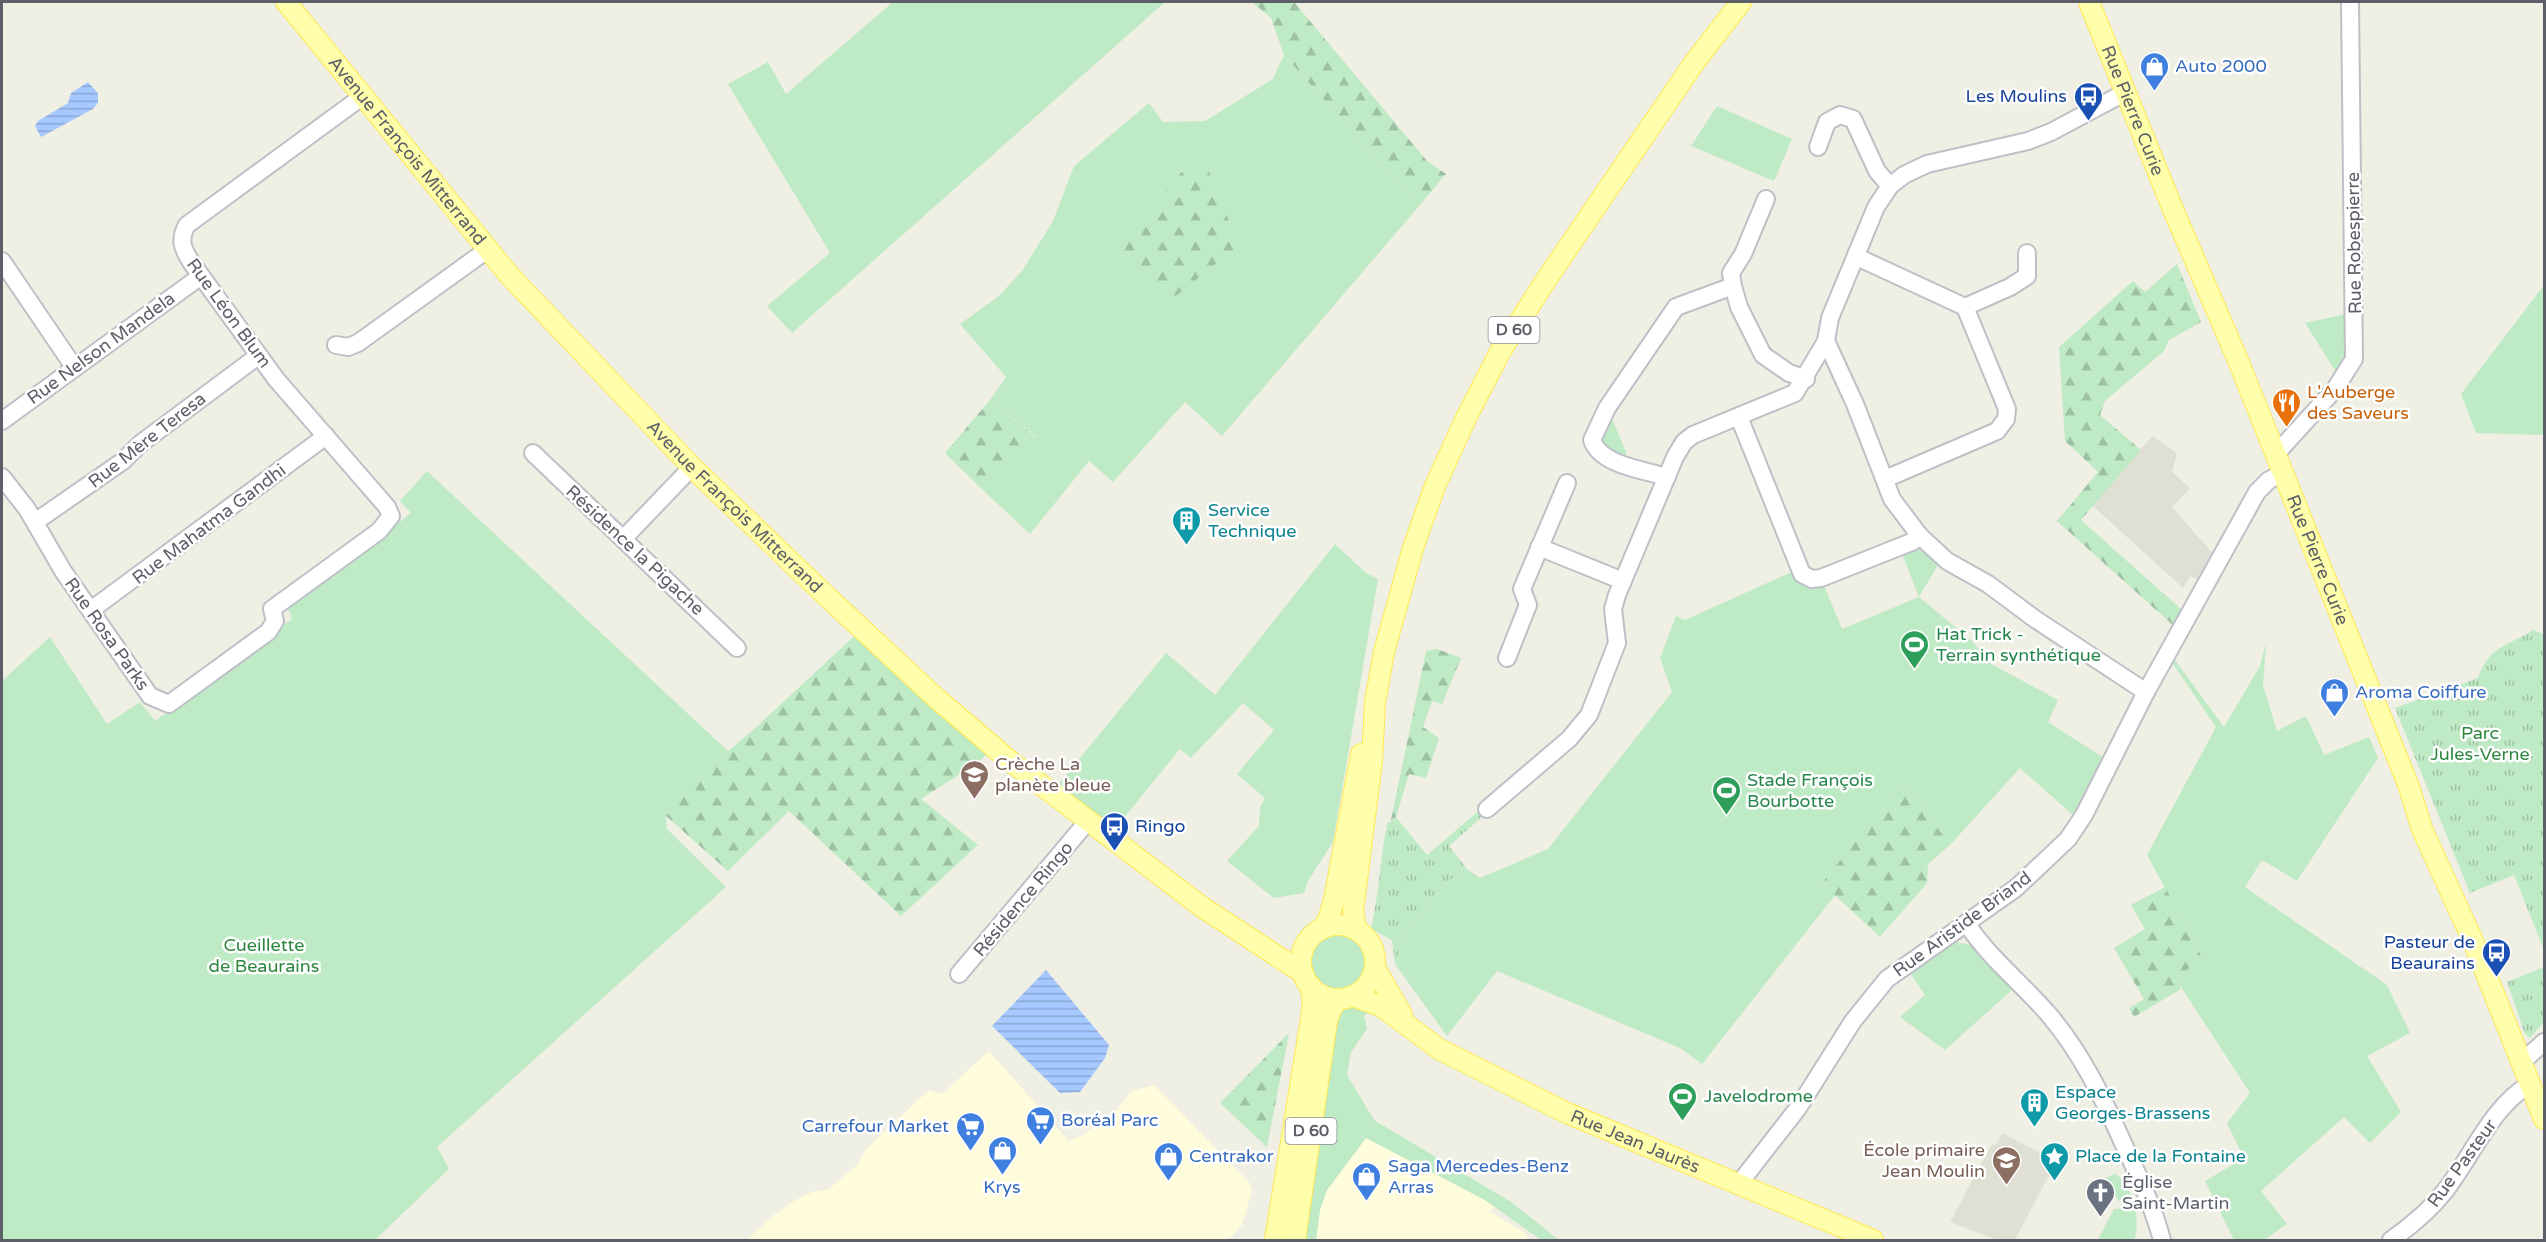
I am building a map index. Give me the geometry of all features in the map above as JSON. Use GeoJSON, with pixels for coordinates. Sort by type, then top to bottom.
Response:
{"type":"FeatureCollection","features":[{"type":"Feature","properties":{"kind":"main road","name":"Avenue François Mitterrand"},"geometry":{"type":"LineString","coordinates":[[286,2],[485,249],[562,334],[692,467],[936,698],[1088,822],[1202,907],[1255,940],[1306,979]]}},
{"type":"Feature","properties":{"kind":"main road","name":"D 60"},"geometry":{"type":"LineString","coordinates":[[1323,928],[1335,900],[1363,741],[1375,702],[1397,601],[1424,517],[1461,428],[1485,380],[1546,280],[1694,63],[1741,2]]}},
{"type":"Feature","properties":{"kind":"main road","name":"Rue Pierre Curie"},"geometry":{"type":"LineString","coordinates":[[2089,2],[2275,455],[2404,776],[2422,829],[2469,933],[2544,1119]]}},
{"type":"Feature","properties":{"kind":"main road","name":"D 60"},"geometry":{"type":"LineString","coordinates":[[1356,930],[1353,910],[1372,761],[1375,702]]}},
{"type":"Feature","properties":{"kind":"main road"},"geometry":{"type":"LineString","coordinates":[[1255,940],[1288,946],[1306,943],[1323,928],[1340,925],[1356,930],[1371,946],[1375,968],[1408,1025]]}},
{"type":"Feature","properties":{"kind":"main road"},"geometry":{"type":"LineString","coordinates":[[1306,943],[1301,960],[1306,979],[1322,995],[1345,997],[1369,982],[1375,968]]}},
{"type":"Feature","properties":{"kind":"main road","name":"D 60"},"geometry":{"type":"LineString","coordinates":[[1274,1234],[1311,1019],[1313,1000],[1306,979]]}},
{"type":"Feature","properties":{"kind":"main road","name":"D 60"},"geometry":{"type":"LineString","coordinates":[[1295,1240],[1327,1021],[1345,997]]}},
{"type":"Feature","properties":{"kind":"main road","name":"Rue Jean Jaurès"},"geometry":{"type":"LineString","coordinates":[[1345,997],[1381,1006],[1439,1049],[1507,1084],[1637,1144],[1873,1240]]}},
{"type":"Feature","properties":{"kind":"street","name":"Rue Robespierre"},"geometry":{"type":"LineString","coordinates":[[2275,455],[2335,389],[2354,359],[2350,2]]}},
{"type":"Feature","properties":{"kind":"street"},"geometry":{"type":"LineString","coordinates":[[1487,809],[1569,739],[1589,715],[1617,643],[1613,609],[1620,588],[1666,477],[1684,442],[1702,431],[1794,393],[1806,379],[1826,341],[1830,318],[1876,207],[1890,186],[1915,168],[2007,147],[2051,132],[2126,93]]}},
{"type":"Feature","properties":{"kind":"street","name":"Rue Léon Blum"},"geometry":{"type":"LineString","coordinates":[[363,96],[187,225],[181,235],[183,250],[258,356],[387,507]]}},
{"type":"Feature","properties":{"kind":"street"},"geometry":{"type":"LineString","coordinates":[[1818,147],[1827,122],[1840,115],[1853,119],[1877,171],[1890,186]]}},
{"type":"Feature","properties":{"kind":"street"},"geometry":{"type":"LineString","coordinates":[[1766,199],[1743,254],[1731,273],[1733,286],[1739,307],[1763,355],[1789,373],[1806,379]]}},
{"type":"Feature","properties":{"kind":"street"},"geometry":{"type":"LineString","coordinates":[[336,345],[348,347],[358,343],[480,255],[485,249]]}},
{"type":"Feature","properties":{"kind":"street"},"geometry":{"type":"LineString","coordinates":[[1965,307],[2010,287],[2027,276],[2027,253]]}},
{"type":"Feature","properties":{"kind":"street"},"geometry":{"type":"LineString","coordinates":[[1857,257],[1965,307],[2007,409],[2006,419],[1997,431],[1885,479]]}},
{"type":"Feature","properties":{"kind":"street"},"geometry":{"type":"LineString","coordinates":[[2,261],[74,367]]}},
{"type":"Feature","properties":{"kind":"street","name":"Rue Nelson Mandela"},"geometry":{"type":"LineString","coordinates":[[2,421],[201,276]]}},
{"type":"Feature","properties":{"kind":"street"},"geometry":{"type":"LineString","coordinates":[[1666,477],[1604,457],[1595,450],[1592,440],[1607,408],[1676,308],[1733,286]]}},
{"type":"Feature","properties":{"kind":"street"},"geometry":{"type":"LineString","coordinates":[[1826,341],[1843,381],[1856,404],[1892,499],[1918,535],[1947,561],[2007,597],[2035,619],[2146,692]]}},
{"type":"Feature","properties":{"kind":"street","name":"Rue Mère Teresa"},"geometry":{"type":"LineString","coordinates":[[35,522],[123,461],[140,444],[258,356]]}},
{"type":"Feature","properties":{"kind":"street"},"geometry":{"type":"LineString","coordinates":[[1739,417],[1802,574],[1812,579],[1821,578],[1914,540],[1918,535]]}},
{"type":"Feature","properties":{"kind":"street","name":"Rue Mahatma Gandhi"},"geometry":{"type":"LineString","coordinates":[[91,610],[326,436]]}},
{"type":"Feature","properties":{"kind":"street","name":"Résidence la Pigache"},"geometry":{"type":"LineString","coordinates":[[533,453],[737,648]]}},
{"type":"Feature","properties":{"kind":"street"},"geometry":{"type":"LineString","coordinates":[[624,538],[692,467]]}},
{"type":"Feature","properties":{"kind":"street","name":"Rue Aristide Briand"},"geometry":{"type":"LineString","coordinates":[[1738,1185],[1798,1108],[1853,1021],[1887,979],[2016,888],[2068,839],[2084,816],[2146,692],[2256,492],[2269,480],[2282,474]]}},
{"type":"Feature","properties":{"kind":"street","name":"Rue Rosa Parks"},"geometry":{"type":"LineString","coordinates":[[2,477],[35,522],[63,571],[150,696],[169,704],[268,632],[275,621],[272,609],[379,531],[391,516],[387,507]]}},
{"type":"Feature","properties":{"kind":"street"},"geometry":{"type":"LineString","coordinates":[[1507,658],[1528,604],[1522,589],[1568,483]]}},
{"type":"Feature","properties":{"kind":"street"},"geometry":{"type":"LineString","coordinates":[[1539,547],[1620,588]]}},
{"type":"Feature","properties":{"kind":"street","name":"Résidence Ringo"},"geometry":{"type":"LineString","coordinates":[[959,974],[1088,822]]}},
{"type":"Feature","properties":{"kind":"street"},"geometry":{"type":"LineString","coordinates":[[1967,924],[2061,1030],[2102,1095],[2152,1209],[2162,1240]]}},
{"type":"Feature","properties":{"kind":"street"},"geometry":{"type":"LineString","coordinates":[[2522,1062],[2535,1053],[2544,1042]]}},
{"type":"Feature","properties":{"kind":"street","name":"Rue Pasteur"},"geometry":{"type":"LineString","coordinates":[[2391,1240],[2423,1215],[2445,1192],[2508,1100],[2530,1084]]}},
{"type":"Feature","properties":{"kind":"shaded area"},"geometry":{"type":"Polygon","coordinates":[[[2152,436],[2177,453],[2172,472],[2190,488],[2172,507],[2213,554],[2198,580],[2190,576],[2183,588],[2093,506],[2152,436]]]}},
{"type":"Feature","properties":{"kind":"shaded area","name":"Boréal Parc"},"geometry":{"type":"Polygon","coordinates":[[[989,1051],[1069,1141],[1083,1135],[1105,1117],[1109,1119],[1132,1091],[1154,1085],[1249,1182],[1252,1191],[1242,1225],[1228,1240],[747,1240],[774,1215],[794,1201],[812,1192],[829,1189],[857,1165],[866,1149],[929,1090],[942,1094],[989,1051]]]}},
{"type":"Feature","properties":{"kind":"shaded area","name":"École primaire Jean Moulin"},"geometry":{"type":"Polygon","coordinates":[[[2002,1133],[2062,1164],[2054,1180],[2048,1177],[2015,1240],[1997,1240],[1950,1222],[1992,1144],[1996,1145],[2002,1133]]]}},
{"type":"Feature","properties":{"kind":"shaded area"},"geometry":{"type":"Polygon","coordinates":[[[1366,1138],[1485,1200],[1494,1206],[1490,1212],[1522,1231],[1530,1240],[1316,1240],[1320,1210],[1327,1190],[1366,1138]]]}},
{"type":"Feature","properties":{"kind":"green space"},"geometry":{"type":"Polygon","coordinates":[[[893,2],[1165,2],[792,333],[767,306],[830,253],[728,84],[768,62],[786,94],[893,2]]]}},
{"type":"Feature","properties":{"kind":"green space"},"geometry":{"type":"Polygon","coordinates":[[[1252,2],[1294,2],[1427,161],[1446,174],[1419,206],[1284,55],[1271,18],[1252,2]]]}},
{"type":"Feature","properties":{"kind":"green space"},"geometry":{"type":"Polygon","coordinates":[[[1284,55],[1419,206],[1222,436],[1185,402],[1113,482],[1089,461],[1030,534],[985,492],[1037,437],[990,400],[1006,377],[960,324],[999,296],[1022,271],[1053,221],[1074,166],[1149,103],[1163,122],[1205,121],[1273,79],[1284,55]]]}},
{"type":"Feature","properties":{"kind":"green space"},"geometry":{"type":"Polygon","coordinates":[[[1717,106],[1792,139],[1774,181],[1691,146],[1717,106]]]}},
{"type":"Feature","properties":{"kind":"green space"},"geometry":{"type":"Polygon","coordinates":[[[1204,160],[1239,245],[1166,304],[1113,254],[1184,169],[1204,160]]]}},
{"type":"Feature","properties":{"kind":"green space"},"geometry":{"type":"Polygon","coordinates":[[[2177,264],[2201,322],[2169,340],[2164,351],[2105,401],[2100,415],[2141,450],[2081,520],[2182,610],[2174,626],[2057,521],[2098,472],[2065,441],[2059,347],[2133,281],[2145,292],[2177,264]]]}},
{"type":"Feature","properties":{"kind":"green space"},"geometry":{"type":"Polygon","coordinates":[[[2544,285],[2544,435],[2476,433],[2461,394],[2544,285]]]}},
{"type":"Feature","properties":{"kind":"green space"},"geometry":{"type":"Polygon","coordinates":[[[2346,314],[2344,356],[2336,372],[2305,323],[2346,314]]]}},
{"type":"Feature","properties":{"kind":"green space"},"geometry":{"type":"Polygon","coordinates":[[[990,400],[1037,438],[985,492],[945,453],[990,400]]]}},
{"type":"Feature","properties":{"kind":"green space"},"geometry":{"type":"Polygon","coordinates":[[[1610,414],[1627,454],[1619,458],[1607,453],[1599,437],[1610,414]]]}},
{"type":"Feature","properties":{"kind":"green space","name":"Cueillette de Beaurains"},"geometry":{"type":"Polygon","coordinates":[[[427,471],[728,751],[666,817],[667,829],[726,887],[437,1147],[449,1169],[375,1240],[2,1240],[2,681],[50,637],[107,724],[140,702],[155,721],[292,619],[288,609],[411,513],[400,501],[427,471]]]}},
{"type":"Feature","properties":{"kind":"green space"},"geometry":{"type":"Polygon","coordinates":[[[1335,544],[1366,573],[1378,579],[1333,842],[1308,881],[1304,893],[1274,898],[1227,861],[1259,826],[1260,808],[1265,798],[1237,774],[1274,730],[1243,703],[1191,758],[1180,749],[1114,830],[1057,786],[1166,653],[1215,695],[1335,544]]]}},
{"type":"Feature","properties":{"kind":"green space"},"geometry":{"type":"Polygon","coordinates":[[[1915,549],[1932,556],[1938,565],[1919,597],[1902,554],[1915,549]]]}},
{"type":"Feature","properties":{"kind":"green space","name":"Stade François Bourbotte"},"geometry":{"type":"Polygon","coordinates":[[[1794,571],[1821,578],[1842,629],[1919,597],[1973,642],[1991,664],[2058,700],[2048,722],[2104,758],[2073,815],[2020,768],[1950,845],[1904,781],[1822,884],[1836,894],[1702,1064],[1680,1048],[1497,971],[1447,1036],[1395,964],[1406,928],[1451,879],[1467,869],[1480,878],[1548,849],[1672,692],[1660,658],[1676,616],[1685,620],[1794,571]]]}},
{"type":"Feature","properties":{"kind":"green space"},"geometry":{"type":"Polygon","coordinates":[[[862,629],[994,748],[977,763],[921,799],[978,845],[901,916],[789,811],[728,871],[666,816],[728,751],[862,629]]]}},
{"type":"Feature","properties":{"kind":"green space","name":"Parc Jules-Verne"},"geometry":{"type":"Polygon","coordinates":[[[2533,630],[2544,634],[2544,950],[2514,875],[2470,893],[2395,708],[2478,678],[2482,667],[2493,653],[2533,630]]]}},
{"type":"Feature","properties":{"kind":"green space"},"geometry":{"type":"Polygon","coordinates":[[[2266,643],[2263,685],[2277,731],[2306,716],[2324,755],[2369,737],[2378,758],[2297,881],[2262,860],[2245,887],[2387,985],[2410,1033],[2367,1056],[2401,1112],[2370,1143],[2344,1117],[2261,1191],[2287,1224],[2264,1240],[2234,1240],[2205,1181],[2244,1158],[2227,1123],[2250,1093],[2177,981],[2201,954],[2147,855],[2216,727],[2173,664],[2175,660],[2224,727],[2260,666],[2266,643]]]}},
{"type":"Feature","properties":{"kind":"green space"},"geometry":{"type":"Polygon","coordinates":[[[1437,649],[1461,658],[1442,704],[1432,701],[1423,727],[1439,738],[1426,778],[1409,774],[1396,817],[1391,820],[1426,651],[1437,649]]]}},
{"type":"Feature","properties":{"kind":"green space"},"geometry":{"type":"Polygon","coordinates":[[[1904,781],[1950,845],[1928,864],[1927,883],[1880,937],[1822,883],[1904,781]]]}},
{"type":"Feature","properties":{"kind":"green space"},"geometry":{"type":"Polygon","coordinates":[[[1481,809],[1484,815],[1449,846],[1467,869],[1451,879],[1406,928],[1395,964],[1392,940],[1371,929],[1387,824],[1396,817],[1427,855],[1481,809]]]}},
{"type":"Feature","properties":{"kind":"green space"},"geometry":{"type":"Polygon","coordinates":[[[2165,887],[2201,955],[2177,981],[2181,989],[2134,1017],[2129,1008],[2144,999],[2114,948],[2145,929],[2131,905],[2165,887]]]}},
{"type":"Feature","properties":{"kind":"green space"},"geometry":{"type":"Polygon","coordinates":[[[1332,932],[1344,932],[1354,936],[1363,945],[1367,967],[1359,982],[1344,990],[1332,990],[1322,986],[1313,977],[1309,967],[1309,955],[1313,945],[1322,936],[1332,932]]]}},
{"type":"Feature","properties":{"kind":"green space"},"geometry":{"type":"Polygon","coordinates":[[[1956,942],[1970,945],[2012,990],[1945,1050],[1900,1017],[1925,995],[1910,973],[1956,942]]]}},
{"type":"Feature","properties":{"kind":"green space"},"geometry":{"type":"Polygon","coordinates":[[[2544,967],[2544,1022],[2530,1038],[2525,1034],[2507,982],[2544,967]]]}},
{"type":"Feature","properties":{"kind":"green space"},"geometry":{"type":"Polygon","coordinates":[[[1347,1004],[1373,1007],[1364,1016],[1367,1029],[1351,1052],[1347,1075],[1374,1120],[1511,1202],[1559,1240],[1541,1240],[1485,1200],[1366,1138],[1327,1190],[1320,1210],[1316,1240],[1300,1240],[1335,1015],[1347,1004]]]}},
{"type":"Feature","properties":{"kind":"green space"},"geometry":{"type":"Polygon","coordinates":[[[1289,1033],[1267,1147],[1220,1103],[1289,1033]]]}},
{"type":"Feature","properties":{"kind":"green space"},"geometry":{"type":"Polygon","coordinates":[[[2115,1174],[2126,1185],[2134,1204],[2137,1224],[2134,1240],[2098,1240],[2114,1209],[2119,1209],[2122,1204],[2114,1195],[2096,1192],[2103,1179],[2115,1174]]]}},
{"type":"Feature","properties":{"kind":"water"},"geometry":{"type":"Polygon","coordinates":[[[88,82],[98,93],[98,103],[93,109],[41,137],[35,126],[38,121],[68,103],[71,93],[88,82]]]}},
{"type":"Feature","properties":{"kind":"water"},"geometry":{"type":"Polygon","coordinates":[[[1046,970],[1109,1045],[1105,1058],[1080,1092],[1060,1093],[992,1026],[1046,970]]]}},
{"type":"Feature","properties":{"kind":"place","name":"Auto 2000"},"geometry":{"type":"Point","coordinates":[2154,92]}},
{"type":"Feature","properties":{"kind":"place","name":"Les Moulins"},"geometry":{"type":"Point","coordinates":[2088,122]}},
{"type":"Feature","properties":{"kind":"place","name":"L'Auberge des Saveurs"},"geometry":{"type":"Point","coordinates":[2286,428]}},
{"type":"Feature","properties":{"kind":"place","name":"Service Technique"},"geometry":{"type":"Point","coordinates":[1187,546]}},
{"type":"Feature","properties":{"kind":"place","name":"Hat Trick - Terrain synthétique"},"geometry":{"type":"Point","coordinates":[1915,670]}},
{"type":"Feature","properties":{"kind":"place","name":"Aroma Coiffure"},"geometry":{"type":"Point","coordinates":[2334,718]}},
{"type":"Feature","properties":{"kind":"place","name":"Crèche La planète bleue"},"geometry":{"type":"Point","coordinates":[974,800]}},
{"type":"Feature","properties":{"kind":"place","name":"Stade François Bourbotte"},"geometry":{"type":"Point","coordinates":[1726,816]}},
{"type":"Feature","properties":{"kind":"place","name":"Ringo"},"geometry":{"type":"Point","coordinates":[1114,852]}},
{"type":"Feature","properties":{"kind":"place","name":"Pasteur de Beaurains"},"geometry":{"type":"Point","coordinates":[2496,978]}},
{"type":"Feature","properties":{"kind":"place","name":"Javelodrome"},"geometry":{"type":"Point","coordinates":[1683,1122]}},
{"type":"Feature","properties":{"kind":"place","name":"Espace Georges-Brassens"},"geometry":{"type":"Point","coordinates":[2034,1128]}},
{"type":"Feature","properties":{"kind":"place","name":"Boréal Parc"},"geometry":{"type":"Point","coordinates":[1040,1146]}},
{"type":"Feature","properties":{"kind":"place","name":"Carrefour Market"},"geometry":{"type":"Point","coordinates":[970,1152]}},
{"type":"Feature","properties":{"kind":"place","name":"Krys"},"geometry":{"type":"Point","coordinates":[1002,1176]}},
{"type":"Feature","properties":{"kind":"place","name":"Centrakor"},"geometry":{"type":"Point","coordinates":[1168,1182]}},
{"type":"Feature","properties":{"kind":"place","name":"Place de la Fontaine"},"geometry":{"type":"Point","coordinates":[2054,1182]}},
{"type":"Feature","properties":{"kind":"place","name":"École primaire Jean Moulin"},"geometry":{"type":"Point","coordinates":[2006,1186]}},
{"type":"Feature","properties":{"kind":"place","name":"Saga Mercedes-Benz Arras"},"geometry":{"type":"Point","coordinates":[1367,1202]}},
{"type":"Feature","properties":{"kind":"place","name":"Église Saint-Martin"},"geometry":{"type":"Point","coordinates":[2101,1218]}}]}
